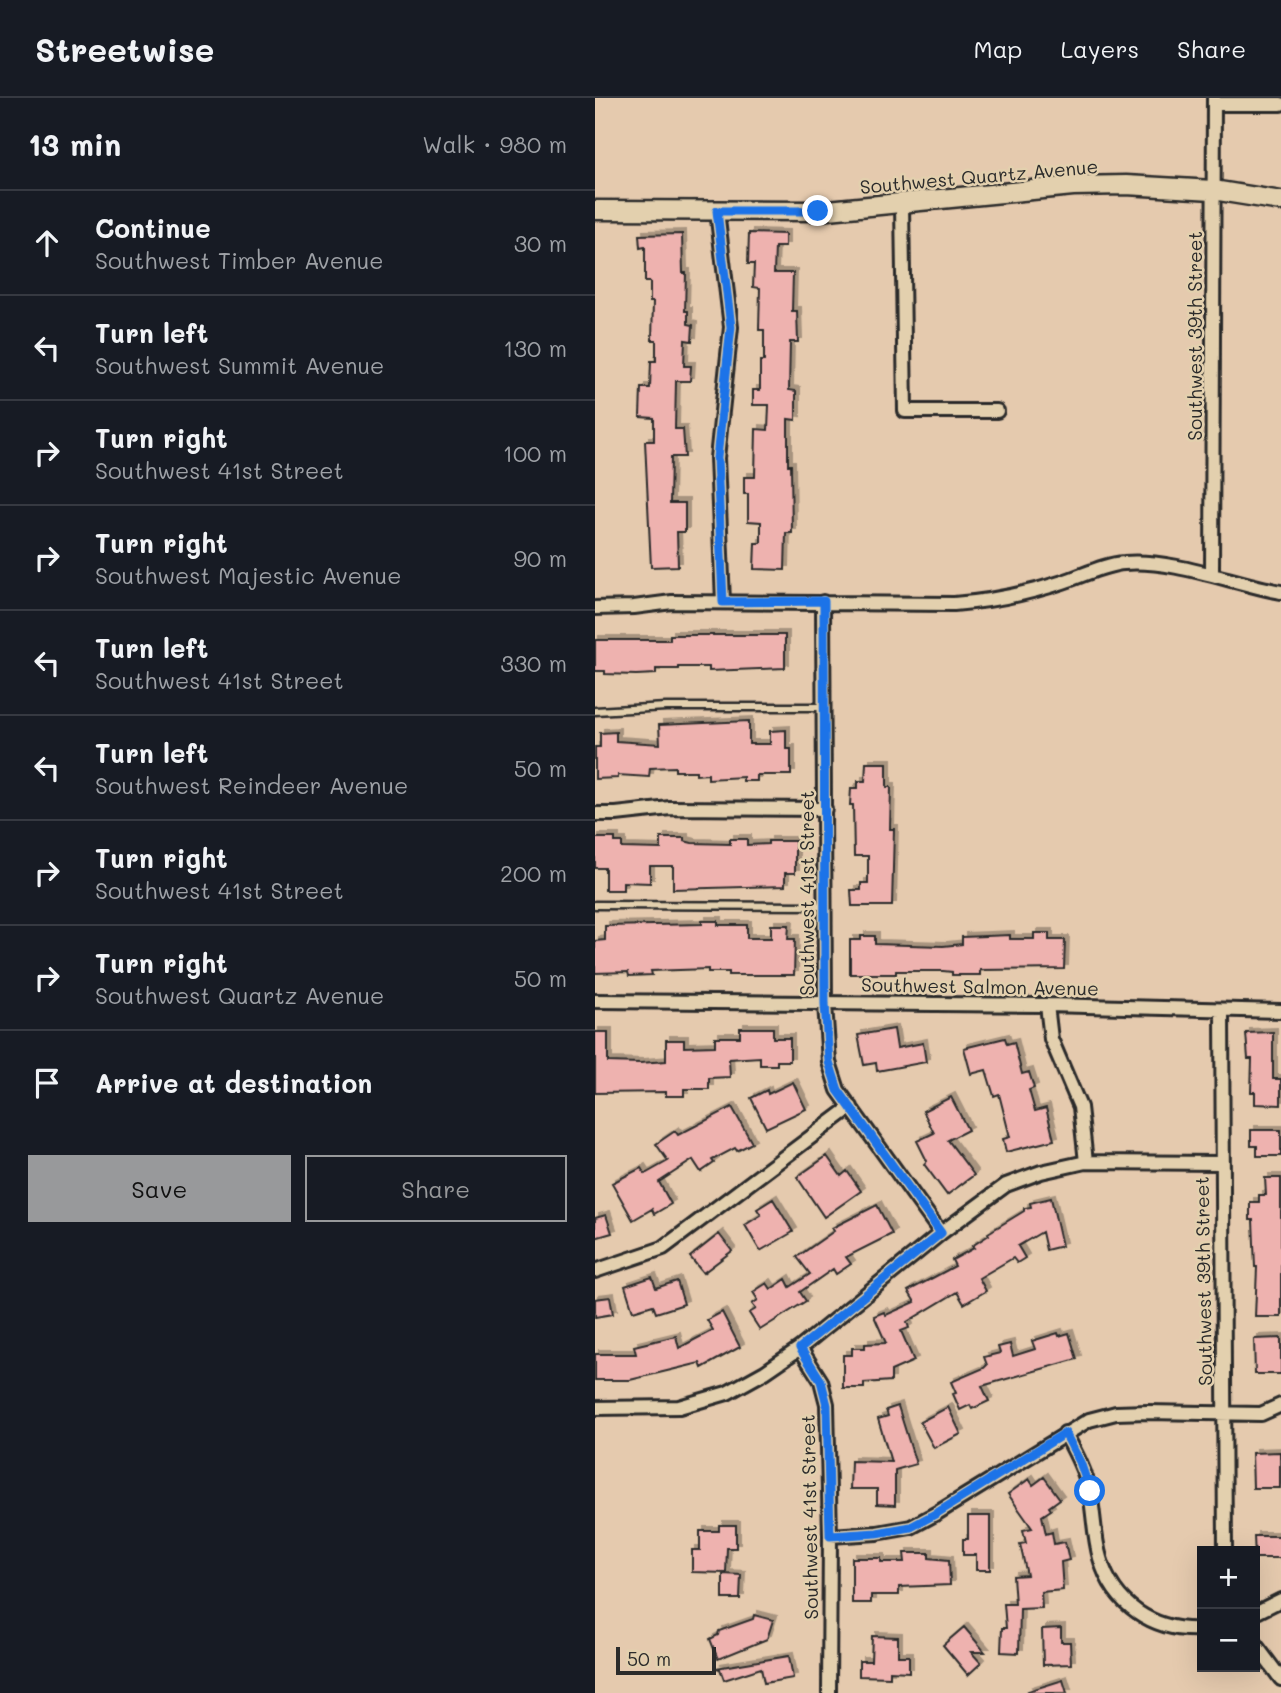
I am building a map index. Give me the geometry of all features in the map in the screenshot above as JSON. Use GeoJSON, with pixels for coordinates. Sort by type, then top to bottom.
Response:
{"type":"FeatureCollection","features":[{"type":"Feature","properties":{"kind":"street"},"geometry":{"type":"LineString","coordinates":[[1214,101],[1281,104]]}},
{"type":"Feature","properties":{"kind":"street","name":"Southwest 39th Street"},"geometry":{"type":"LineString","coordinates":[[1213,575],[1214,101]]}},
{"type":"Feature","properties":{"kind":"street","name":"Southwest Quartz Avenue"},"geometry":{"type":"LineString","coordinates":[[595,209],[818,211],[1073,187],[1126,185],[1213,190],[1281,201]]}},
{"type":"Feature","properties":{"kind":"street"},"geometry":{"type":"LineString","coordinates":[[902,205],[905,411],[997,411]]}},
{"type":"Feature","properties":{"kind":"street"},"geometry":{"type":"LineString","coordinates":[[717,211],[731,327],[717,458],[723,602]]}},
{"type":"Feature","properties":{"kind":"street"},"geometry":{"type":"LineString","coordinates":[[595,608],[672,602],[986,602],[1030,593],[1121,563],[1148,563],[1213,575],[1281,592]]}},
{"type":"Feature","properties":{"kind":"street","name":"Southwest 41st Street"},"geometry":{"type":"LineString","coordinates":[[824,601],[825,1004],[829,1062],[838,1090],[941,1233]]}},
{"type":"Feature","properties":{"kind":"street"},"geometry":{"type":"LineString","coordinates":[[595,814],[670,807],[825,809]]}},
{"type":"Feature","properties":{"kind":"street","name":"Southwest Salmon Avenue"},"geometry":{"type":"LineString","coordinates":[[595,1001],[1047,1005],[1281,1011]]}},
{"type":"Feature","properties":{"kind":"street"},"geometry":{"type":"LineString","coordinates":[[1047,1005],[1051,1039],[1080,1107],[1086,1162]]}},
{"type":"Feature","properties":{"kind":"street","name":"Southwest 39th Street"},"geometry":{"type":"LineString","coordinates":[[1222,1010],[1225,1546]]}},
{"type":"Feature","properties":{"kind":"street"},"geometry":{"type":"LineString","coordinates":[[595,1270],[663,1248],[851,1107]]}},
{"type":"Feature","properties":{"kind":"street"},"geometry":{"type":"LineString","coordinates":[[595,1408],[679,1407],[727,1393],[800,1348],[941,1233],[1006,1185],[1041,1172],[1086,1162],[1221,1163]]}},
{"type":"Feature","properties":{"kind":"street","name":"Southwest 41st Street"},"geometry":{"type":"LineString","coordinates":[[800,1348],[821,1381],[827,1405],[829,1693]]}},
{"type":"Feature","properties":{"kind":"street"},"geometry":{"type":"LineString","coordinates":[[830,1536],[877,1533],[911,1527],[1089,1420],[1116,1413],[1261,1414],[1281,1405]]}},
{"type":"Feature","properties":{"kind":"street"},"geometry":{"type":"LineString","coordinates":[[1065,1433],[1080,1462],[1090,1491],[1095,1538],[1106,1577],[1123,1600],[1147,1618],[1164,1627],[1197,1629]]}},
{"type":"Feature","properties":{"kind":"street"},"geometry":{"type":"LineString","coordinates":[[1260,1610],[1281,1600]]}},
{"type":"Feature","properties":{"kind":"street"},"geometry":{"type":"LineString","coordinates":[[1260,1651],[1281,1679]]}},
{"type":"Feature","properties":{"kind":"lane"},"geometry":{"type":"LineString","coordinates":[[595,711],[666,707],[824,707]]}},
{"type":"Feature","properties":{"kind":"lane"},"geometry":{"type":"LineString","coordinates":[[595,905],[826,906]]}},
{"type":"Feature","properties":{"kind":"building"},"geometry":{"type":"Polygon","coordinates":[[[749,233],[785,234],[785,247],[775,247],[774,273],[793,273],[792,311],[797,311],[798,342],[790,342],[789,390],[796,391],[796,420],[788,419],[792,533],[786,533],[785,570],[754,569],[755,543],[761,543],[761,522],[748,521],[748,494],[744,494],[744,477],[755,477],[756,429],[768,430],[769,405],[753,405],[753,390],[760,390],[764,330],[759,330],[760,288],[753,287],[754,264],[748,264],[749,233]]]}},
{"type":"Feature","properties":{"kind":"building"},"geometry":{"type":"Polygon","coordinates":[[[682,234],[683,273],[686,273],[685,311],[688,311],[688,324],[693,325],[692,341],[685,340],[684,366],[691,366],[690,381],[676,381],[675,429],[683,429],[685,457],[671,457],[670,503],[685,503],[685,532],[677,532],[678,566],[651,567],[645,441],[654,441],[654,418],[640,417],[641,388],[650,388],[651,361],[656,361],[656,340],[652,340],[653,302],[650,302],[650,282],[645,282],[645,247],[640,248],[639,235],[682,234]]]}},
{"type":"Feature","properties":{"kind":"building"},"geometry":{"type":"Polygon","coordinates":[[[670,635],[785,635],[785,668],[709,671],[709,667],[679,667],[656,669],[656,674],[636,675],[595,671],[595,640],[670,640],[670,635]]]}},
{"type":"Feature","properties":{"kind":"building"},"geometry":{"type":"Polygon","coordinates":[[[749,721],[749,744],[770,744],[770,731],[786,730],[786,749],[791,749],[791,775],[757,775],[757,781],[743,781],[743,777],[708,779],[708,774],[675,771],[675,767],[650,768],[649,777],[618,775],[618,778],[595,779],[595,747],[600,747],[600,733],[616,732],[616,741],[660,744],[659,725],[749,721]]]}},
{"type":"Feature","properties":{"kind":"building"},"geometry":{"type":"Polygon","coordinates":[[[866,763],[887,763],[887,787],[891,787],[890,829],[894,829],[892,906],[852,906],[851,890],[861,890],[861,883],[868,883],[868,856],[854,856],[853,805],[850,805],[851,788],[858,788],[858,781],[865,781],[866,763]]]}},
{"type":"Feature","properties":{"kind":"building"},"geometry":{"type":"Polygon","coordinates":[[[595,838],[615,838],[615,842],[622,842],[622,848],[661,849],[661,838],[684,838],[684,841],[692,843],[730,844],[730,839],[747,839],[747,845],[768,844],[768,841],[795,841],[795,873],[785,873],[785,886],[673,889],[673,866],[650,866],[650,883],[623,882],[623,890],[605,890],[605,868],[595,868],[595,838]]]}},
{"type":"Feature","properties":{"kind":"building"},"geometry":{"type":"Polygon","coordinates":[[[702,921],[718,921],[718,925],[747,925],[747,938],[771,938],[771,925],[789,925],[788,939],[795,939],[794,975],[729,975],[729,972],[708,972],[708,969],[651,971],[652,975],[629,976],[628,972],[595,973],[595,941],[605,940],[605,926],[702,924],[702,921]]]}},
{"type":"Feature","properties":{"kind":"building"},"geometry":{"type":"Polygon","coordinates":[[[1034,933],[1049,933],[1049,940],[1065,940],[1064,969],[980,970],[980,975],[952,975],[952,972],[943,971],[850,974],[850,940],[861,940],[861,936],[875,936],[875,944],[943,946],[962,944],[962,937],[1010,935],[1010,939],[1034,939],[1034,933]]]}},
{"type":"Feature","properties":{"kind":"building"},"geometry":{"type":"Polygon","coordinates":[[[740,1028],[773,1028],[773,1038],[790,1038],[790,1061],[777,1061],[777,1065],[760,1065],[760,1057],[729,1059],[730,1077],[709,1078],[709,1089],[684,1089],[684,1096],[666,1096],[666,1092],[595,1093],[595,1032],[608,1032],[608,1062],[640,1063],[666,1061],[666,1040],[684,1040],[684,1047],[715,1046],[715,1037],[740,1037],[740,1028]]]}},
{"type":"Feature","properties":{"kind":"building"},"geometry":{"type":"Polygon","coordinates":[[[894,1029],[897,1048],[923,1043],[926,1062],[877,1071],[876,1063],[864,1065],[858,1035],[894,1029]]]}},
{"type":"Feature","properties":{"kind":"building"},"geometry":{"type":"Polygon","coordinates":[[[1273,1032],[1273,1079],[1281,1079],[1281,1105],[1255,1104],[1255,1092],[1251,1092],[1252,1059],[1248,1059],[1246,1033],[1273,1032]]]}},
{"type":"Feature","properties":{"kind":"building"},"geometry":{"type":"Polygon","coordinates":[[[1005,1038],[1007,1044],[1014,1042],[1022,1074],[1029,1072],[1034,1088],[1029,1090],[1035,1111],[1046,1108],[1054,1140],[1006,1152],[1003,1139],[1010,1137],[999,1094],[994,1096],[986,1070],[971,1074],[964,1048],[1005,1038]]]}},
{"type":"Feature","properties":{"kind":"building"},"geometry":{"type":"Polygon","coordinates":[[[793,1082],[806,1109],[766,1128],[751,1098],[767,1090],[768,1094],[793,1082]]]}},
{"type":"Feature","properties":{"kind":"building"},"geometry":{"type":"Polygon","coordinates":[[[951,1097],[968,1130],[948,1140],[974,1175],[947,1195],[924,1164],[927,1161],[917,1141],[934,1133],[923,1111],[951,1097]]]}},
{"type":"Feature","properties":{"kind":"building"},"geometry":{"type":"Polygon","coordinates":[[[732,1107],[752,1143],[712,1160],[714,1163],[701,1172],[693,1160],[659,1182],[671,1204],[654,1214],[652,1209],[633,1220],[612,1183],[641,1168],[645,1174],[668,1161],[656,1144],[675,1131],[678,1135],[732,1107]]]}},
{"type":"Feature","properties":{"kind":"building"},"geometry":{"type":"Polygon","coordinates":[[[1251,1130],[1281,1130],[1281,1156],[1257,1156],[1257,1146],[1251,1146],[1251,1130]]]}},
{"type":"Feature","properties":{"kind":"building"},"geometry":{"type":"Polygon","coordinates":[[[827,1156],[841,1176],[847,1171],[861,1191],[824,1217],[797,1177],[827,1156]]]}},
{"type":"Feature","properties":{"kind":"building"},"geometry":{"type":"Polygon","coordinates":[[[1265,1178],[1281,1178],[1281,1317],[1255,1317],[1257,1267],[1250,1202],[1259,1202],[1259,1195],[1266,1195],[1265,1178]]]}},
{"type":"Feature","properties":{"kind":"building"},"geometry":{"type":"Polygon","coordinates":[[[1051,1198],[1062,1246],[1046,1250],[1042,1232],[1018,1246],[1025,1258],[1017,1263],[1013,1258],[979,1278],[986,1291],[964,1304],[957,1292],[907,1322],[909,1328],[901,1331],[914,1361],[891,1371],[891,1381],[864,1383],[864,1388],[843,1388],[843,1355],[852,1355],[852,1348],[865,1348],[865,1344],[886,1343],[874,1316],[884,1312],[886,1315],[915,1302],[908,1291],[955,1266],[952,1260],[974,1248],[972,1246],[989,1235],[988,1233],[1024,1211],[1024,1208],[1031,1207],[1030,1203],[1051,1198]]]}},
{"type":"Feature","properties":{"kind":"building"},"geometry":{"type":"Polygon","coordinates":[[[773,1199],[793,1232],[760,1251],[745,1225],[761,1215],[757,1209],[773,1199]]]}},
{"type":"Feature","properties":{"kind":"building"},"geometry":{"type":"Polygon","coordinates":[[[877,1205],[892,1234],[846,1257],[851,1264],[836,1274],[833,1269],[800,1292],[806,1301],[760,1330],[749,1313],[756,1309],[752,1304],[758,1300],[753,1292],[767,1283],[771,1289],[786,1279],[790,1287],[810,1274],[797,1257],[834,1231],[832,1228],[877,1205]]]}},
{"type":"Feature","properties":{"kind":"building"},"geometry":{"type":"Polygon","coordinates":[[[606,1215],[612,1233],[595,1238],[595,1218],[606,1215]]]}},
{"type":"Feature","properties":{"kind":"building"},"geometry":{"type":"Polygon","coordinates":[[[719,1234],[732,1251],[703,1273],[690,1257],[719,1234]]]}},
{"type":"Feature","properties":{"kind":"building"},"geometry":{"type":"Polygon","coordinates":[[[652,1277],[656,1288],[677,1281],[684,1304],[656,1313],[653,1305],[633,1311],[625,1286],[652,1277]]]}},
{"type":"Feature","properties":{"kind":"building"},"geometry":{"type":"Polygon","coordinates":[[[610,1297],[613,1314],[595,1317],[595,1299],[610,1297]]]}},
{"type":"Feature","properties":{"kind":"building"},"geometry":{"type":"Polygon","coordinates":[[[722,1312],[740,1347],[702,1368],[700,1363],[630,1380],[595,1380],[595,1354],[636,1354],[634,1346],[676,1336],[679,1348],[713,1330],[707,1320],[722,1312]]]}},
{"type":"Feature","properties":{"kind":"building"},"geometry":{"type":"Polygon","coordinates":[[[1058,1333],[1059,1336],[1069,1333],[1077,1359],[982,1386],[989,1401],[972,1409],[970,1405],[960,1410],[951,1382],[984,1368],[987,1365],[984,1357],[1000,1353],[998,1347],[1010,1344],[1013,1356],[1035,1349],[1032,1341],[1058,1333]]]}},
{"type":"Feature","properties":{"kind":"building"},"geometry":{"type":"Polygon","coordinates":[[[1281,1338],[1281,1374],[1255,1374],[1254,1339],[1281,1338]]]}},
{"type":"Feature","properties":{"kind":"building"},"geometry":{"type":"Polygon","coordinates":[[[898,1406],[916,1464],[895,1470],[895,1505],[877,1504],[877,1489],[850,1489],[851,1461],[891,1462],[878,1419],[888,1416],[886,1410],[898,1406]]]}},
{"type":"Feature","properties":{"kind":"building"},"geometry":{"type":"Polygon","coordinates":[[[948,1407],[961,1434],[934,1448],[920,1422],[948,1407]]]}},
{"type":"Feature","properties":{"kind":"building"},"geometry":{"type":"Polygon","coordinates":[[[1280,1452],[1280,1488],[1253,1488],[1252,1453],[1280,1452]]]}},
{"type":"Feature","properties":{"kind":"building"},"geometry":{"type":"Polygon","coordinates":[[[1044,1477],[1060,1499],[1042,1516],[1046,1534],[1052,1532],[1054,1544],[1065,1542],[1069,1560],[1061,1562],[1063,1590],[1041,1592],[1042,1608],[1020,1609],[1019,1653],[1001,1652],[1002,1628],[1006,1628],[1004,1604],[1015,1604],[1013,1576],[1027,1575],[1020,1544],[1026,1543],[1023,1530],[1032,1528],[1008,1494],[1029,1479],[1033,1485],[1044,1477]]]}},
{"type":"Feature","properties":{"kind":"building"},"geometry":{"type":"Polygon","coordinates":[[[968,1516],[990,1516],[990,1570],[976,1570],[976,1555],[963,1555],[963,1539],[968,1539],[968,1516]]]}},
{"type":"Feature","properties":{"kind":"building"},"geometry":{"type":"Polygon","coordinates":[[[719,1525],[736,1525],[736,1548],[727,1548],[726,1573],[692,1572],[692,1550],[700,1550],[700,1531],[719,1531],[719,1525]]]}},
{"type":"Feature","properties":{"kind":"building"},"geometry":{"type":"Polygon","coordinates":[[[1254,1536],[1281,1536],[1281,1558],[1260,1558],[1260,1546],[1254,1546],[1254,1536]]]}},
{"type":"Feature","properties":{"kind":"building"},"geometry":{"type":"Polygon","coordinates":[[[904,1553],[929,1553],[929,1558],[949,1560],[950,1585],[899,1587],[899,1595],[871,1595],[871,1603],[852,1603],[852,1558],[881,1558],[881,1562],[905,1562],[904,1553]]]}},
{"type":"Feature","properties":{"kind":"building"},"geometry":{"type":"Polygon","coordinates":[[[723,1574],[741,1575],[740,1599],[723,1599],[723,1574]]]}},
{"type":"Feature","properties":{"kind":"building"},"geometry":{"type":"Polygon","coordinates":[[[754,1615],[773,1620],[767,1639],[718,1659],[710,1639],[718,1635],[719,1631],[753,1619],[754,1615]]]}},
{"type":"Feature","properties":{"kind":"building"},"geometry":{"type":"Polygon","coordinates":[[[964,1627],[985,1652],[971,1652],[981,1663],[968,1675],[943,1645],[964,1627]]]}},
{"type":"Feature","properties":{"kind":"building"},"geometry":{"type":"Polygon","coordinates":[[[1061,1628],[1061,1642],[1070,1642],[1071,1664],[1043,1665],[1042,1629],[1061,1628]]]}},
{"type":"Feature","properties":{"kind":"building"},"geometry":{"type":"Polygon","coordinates":[[[872,1636],[898,1637],[898,1656],[909,1656],[909,1672],[890,1671],[890,1677],[859,1676],[859,1661],[871,1661],[872,1636]]]}},
{"type":"Feature","properties":{"kind":"building"},"geometry":{"type":"Polygon","coordinates":[[[789,1656],[793,1678],[764,1683],[761,1668],[724,1680],[720,1669],[716,1668],[789,1656]]]}},
{"type":"Feature","properties":{"kind":"building"},"geometry":{"type":"Polygon","coordinates":[[[1063,1680],[1067,1693],[1028,1691],[1063,1680]]]}},
{"type":"Feature","properties":{"kind":"route"},"geometry":{"type":"LineString","coordinates":[[818,211],[717,211],[731,327],[717,458],[723,602],[824,601],[825,1004],[829,1062],[838,1090],[941,1233],[800,1348],[821,1381],[827,1405],[830,1536],[877,1533],[911,1527],[1065,1433],[1080,1462],[1090,1491]]}}]}
